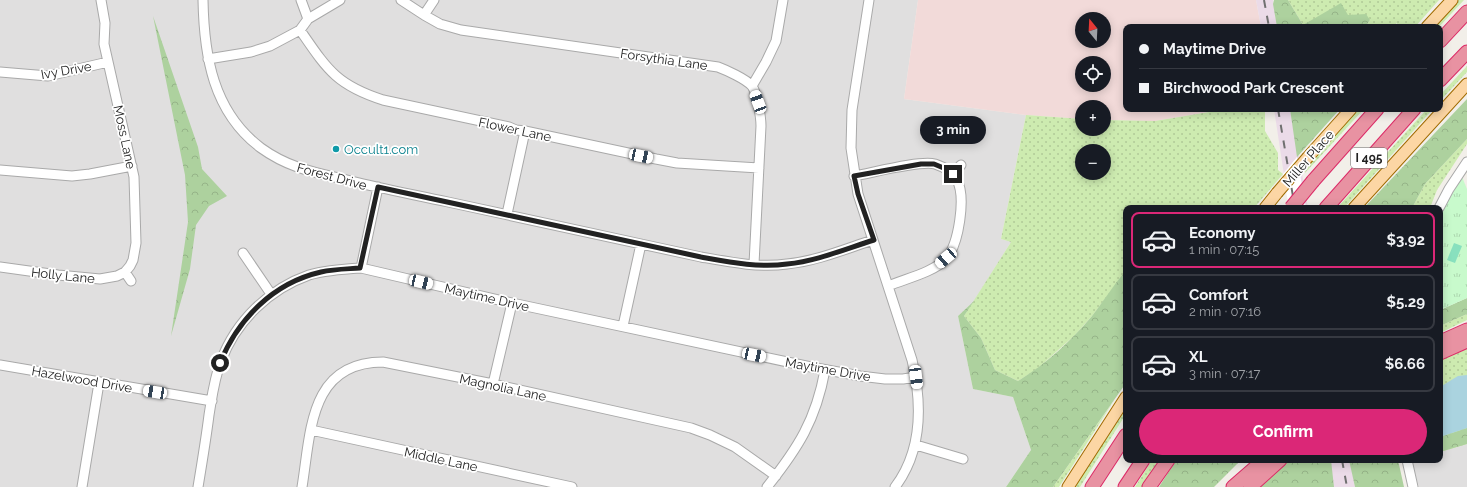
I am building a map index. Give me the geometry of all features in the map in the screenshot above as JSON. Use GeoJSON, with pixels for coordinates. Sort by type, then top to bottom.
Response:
{"type":"FeatureCollection","features":[{"type":"Feature","properties":{"kind":"highway"},"geometry":{"type":"LineString","coordinates":[[1443,38],[1467,12]]}},
{"type":"Feature","properties":{"kind":"highway"},"geometry":{"type":"LineString","coordinates":[[1443,77],[1467,52]]}},
{"type":"Feature","properties":{"kind":"highway","name":"I 495"},"geometry":{"type":"LineString","coordinates":[[1293,205],[1374,112]]}},
{"type":"Feature","properties":{"kind":"highway","name":"I 495"},"geometry":{"type":"LineString","coordinates":[[1329,205],[1411,112]]}},
{"type":"Feature","properties":{"kind":"highway"},"geometry":{"type":"LineString","coordinates":[[1443,341],[1467,330]]}},
{"type":"Feature","properties":{"kind":"highway"},"geometry":{"type":"LineString","coordinates":[[1443,352],[1467,341]]}},
{"type":"Feature","properties":{"kind":"highway"},"geometry":{"type":"LineString","coordinates":[[1092,487],[1123,440]]}},
{"type":"Feature","properties":{"kind":"highway"},"geometry":{"type":"LineString","coordinates":[[1125,487],[1141,463]]}},
{"type":"Feature","properties":{"kind":"highway"},"geometry":{"type":"LineString","coordinates":[[1150,487],[1166,463]]}},
{"type":"Feature","properties":{"kind":"highway"},"geometry":{"type":"LineString","coordinates":[[1233,487],[1261,463]]}},
{"type":"Feature","properties":{"kind":"highway"},"geometry":{"type":"LineString","coordinates":[[1250,487],[1277,463]]}},
{"type":"Feature","properties":{"kind":"main road"},"geometry":{"type":"LineString","coordinates":[[1430,24],[1452,0]]}},
{"type":"Feature","properties":{"kind":"main road"},"geometry":{"type":"LineString","coordinates":[[1443,110],[1467,84]]}},
{"type":"Feature","properties":{"kind":"main road","name":"Miller Place"},"geometry":{"type":"LineString","coordinates":[[1267,205],[1308,157],[1349,112]]}},
{"type":"Feature","properties":{"kind":"main road"},"geometry":{"type":"LineString","coordinates":[[1357,205],[1441,112]]}},
{"type":"Feature","properties":{"kind":"main road"},"geometry":{"type":"LineString","coordinates":[[1068,487],[1123,402]]}},
{"type":"Feature","properties":{"kind":"street","name":"Moss Lane"},"geometry":{"type":"LineString","coordinates":[[101,0],[105,23],[104,44],[134,177],[136,243],[133,260],[125,272]]}},
{"type":"Feature","properties":{"kind":"street","name":"Forest Drive"},"geometry":{"type":"LineString","coordinates":[[203,0],[208,59],[215,85],[228,112],[242,130],[260,147],[281,160],[301,169],[701,257],[754,264],[786,264],[800,262],[874,240]]}},
{"type":"Feature","properties":{"kind":"street"},"geometry":{"type":"LineString","coordinates":[[301,0],[308,19]]}},
{"type":"Feature","properties":{"kind":"street"},"geometry":{"type":"LineString","coordinates":[[208,59],[257,50],[270,46],[300,30],[308,19],[340,0]]}},
{"type":"Feature","properties":{"kind":"street","name":"Forsythia Lane"},"geometry":{"type":"LineString","coordinates":[[400,0],[424,16],[440,24],[461,30],[718,67],[731,72],[752,86]]}},
{"type":"Feature","properties":{"kind":"street"},"geometry":{"type":"LineString","coordinates":[[424,16],[434,0]]}},
{"type":"Feature","properties":{"kind":"street"},"geometry":{"type":"LineString","coordinates":[[754,264],[761,116],[752,86],[776,41],[784,0]]}},
{"type":"Feature","properties":{"kind":"street"},"geometry":{"type":"LineString","coordinates":[[869,0],[852,110],[851,148],[854,176],[858,194],[912,360],[916,377],[919,412],[916,445],[895,487]]}},
{"type":"Feature","properties":{"kind":"street","name":"Flower Lane"},"geometry":{"type":"LineString","coordinates":[[300,30],[321,61],[335,77],[350,87],[383,100],[509,127],[516,130],[677,163],[759,168]]}},
{"type":"Feature","properties":{"kind":"street","name":"Ivy Drive"},"geometry":{"type":"LineString","coordinates":[[0,72],[48,76],[108,62]]}},
{"type":"Feature","properties":{"kind":"street"},"geometry":{"type":"LineString","coordinates":[[507,214],[524,131]]}},
{"type":"Feature","properties":{"kind":"street"},"geometry":{"type":"LineString","coordinates":[[1441,205],[1449,189],[1467,162]]}},
{"type":"Feature","properties":{"kind":"street"},"geometry":{"type":"LineString","coordinates":[[854,176],[921,164],[934,164],[946,169],[953,174],[958,181],[961,196],[958,231],[950,253],[935,268],[888,286]]}},
{"type":"Feature","properties":{"kind":"street"},"geometry":{"type":"LineString","coordinates":[[953,174],[961,165]]}},
{"type":"Feature","properties":{"kind":"street"},"geometry":{"type":"LineString","coordinates":[[0,170],[53,176],[72,176],[132,166]]}},
{"type":"Feature","properties":{"kind":"street"},"geometry":{"type":"LineString","coordinates":[[360,268],[378,187]]}},
{"type":"Feature","properties":{"kind":"street"},"geometry":{"type":"LineString","coordinates":[[623,326],[641,244]]}},
{"type":"Feature","properties":{"kind":"street"},"geometry":{"type":"LineString","coordinates":[[243,253],[271,294]]}},
{"type":"Feature","properties":{"kind":"street","name":"Holly Lane"},"geometry":{"type":"LineString","coordinates":[[0,267],[58,276],[100,279],[117,276],[125,272]]}},
{"type":"Feature","properties":{"kind":"street","name":"Maytime Drive"},"geometry":{"type":"LineString","coordinates":[[198,487],[212,401],[220,363],[231,339],[249,316],[271,294],[310,275],[335,270],[360,268],[512,303],[826,370],[886,379],[916,377]]}},
{"type":"Feature","properties":{"kind":"street"},"geometry":{"type":"LineString","coordinates":[[125,272],[131,281]]}},
{"type":"Feature","properties":{"kind":"street"},"geometry":{"type":"LineString","coordinates":[[493,384],[512,303]]}},
{"type":"Feature","properties":{"kind":"street","name":"Magnolia Lane"},"geometry":{"type":"LineString","coordinates":[[302,487],[314,412],[319,399],[326,388],[341,373],[360,364],[383,362],[493,384],[691,428],[735,447],[776,476]]}},
{"type":"Feature","properties":{"kind":"street","name":"Hazelwood Drive"},"geometry":{"type":"LineString","coordinates":[[0,365],[212,401]]}},
{"type":"Feature","properties":{"kind":"street"},"geometry":{"type":"LineString","coordinates":[[767,487],[793,454],[810,424],[817,406],[826,370]]}},
{"type":"Feature","properties":{"kind":"street"},"geometry":{"type":"LineString","coordinates":[[82,487],[99,383]]}},
{"type":"Feature","properties":{"kind":"street","name":"Middle Lane"},"geometry":{"type":"LineString","coordinates":[[311,430],[572,487]]}},
{"type":"Feature","properties":{"kind":"street"},"geometry":{"type":"LineString","coordinates":[[916,445],[963,459]]}},
{"type":"Feature","properties":{"kind":"street"},"geometry":{"type":"LineString","coordinates":[[1408,463],[1413,487]]}},
{"type":"Feature","properties":{"kind":"shaded area"},"geometry":{"type":"Polygon","coordinates":[[[0,0],[918,0],[904,99],[1026,115],[1001,239],[1011,242],[974,301],[958,316],[973,389],[1013,397],[1031,450],[1006,487],[0,487],[0,0]]]}},
{"type":"Feature","properties":{"kind":"shaded area"},"geometry":{"type":"Polygon","coordinates":[[[918,0],[1256,0],[1260,24],[1123,24],[1123,112],[1209,112],[1155,121],[1111,120],[1111,100],[1075,100],[1075,118],[1026,115],[904,99],[918,0]]]}},
{"type":"Feature","properties":{"kind":"shaded area"},"geometry":{"type":"Polygon","coordinates":[[[1256,0],[1273,0],[1277,24],[1260,24],[1256,0]]]}},
{"type":"Feature","properties":{"kind":"shaded area"},"geometry":{"type":"Polygon","coordinates":[[[1274,112],[1292,112],[1307,205],[1289,205],[1274,112]]]}},
{"type":"Feature","properties":{"kind":"shaded area"},"geometry":{"type":"Polygon","coordinates":[[[1467,444],[1467,487],[1419,487],[1412,463],[1443,463],[1443,451],[1467,444]]]}},
{"type":"Feature","properties":{"kind":"shaded area"},"geometry":{"type":"Polygon","coordinates":[[[1328,463],[1351,463],[1355,487],[1332,487],[1328,463]]]}},
{"type":"Feature","properties":{"kind":"green space"},"geometry":{"type":"Polygon","coordinates":[[[1274,0],[1288,0],[1302,24],[1276,24],[1273,4],[1274,0]]]}},
{"type":"Feature","properties":{"kind":"green space"},"geometry":{"type":"Polygon","coordinates":[[[1288,0],[1439,0],[1418,24],[1367,24],[1370,20],[1302,24],[1288,0]]]}},
{"type":"Feature","properties":{"kind":"green space"},"geometry":{"type":"Polygon","coordinates":[[[1457,0],[1464,0],[1442,24],[1436,24],[1457,0]]]}},
{"type":"Feature","properties":{"kind":"green space"},"geometry":{"type":"Polygon","coordinates":[[[1341,3],[1348,15],[1366,14],[1370,20],[1367,24],[1305,24],[1341,3]]]}},
{"type":"Feature","properties":{"kind":"green space"},"geometry":{"type":"Polygon","coordinates":[[[153,16],[198,147],[202,169],[227,196],[209,206],[196,225],[190,269],[171,336],[188,222],[185,175],[153,16]]]}},
{"type":"Feature","properties":{"kind":"green space"},"geometry":{"type":"Polygon","coordinates":[[[1467,66],[1467,72],[1443,98],[1443,92],[1467,66]]]}},
{"type":"Feature","properties":{"kind":"green space"},"geometry":{"type":"Polygon","coordinates":[[[1467,99],[1467,139],[1425,184],[1414,205],[1367,205],[1467,99]]]}},
{"type":"Feature","properties":{"kind":"green space"},"geometry":{"type":"Polygon","coordinates":[[[1209,112],[1265,112],[1265,131],[1278,153],[1278,170],[1283,174],[1257,205],[1123,205],[1123,275],[1092,316],[1074,336],[1037,369],[1018,381],[995,370],[981,338],[964,316],[1011,242],[1001,239],[1026,115],[1075,118],[1075,136],[1111,136],[1111,120],[1155,121],[1209,112]]]}},
{"type":"Feature","properties":{"kind":"green space"},"geometry":{"type":"Polygon","coordinates":[[[1290,112],[1337,112],[1297,157],[1290,112]]]}},
{"type":"Feature","properties":{"kind":"green space"},"geometry":{"type":"Polygon","coordinates":[[[1354,112],[1361,112],[1305,173],[1305,169],[1354,112]]]}},
{"type":"Feature","properties":{"kind":"green space"},"geometry":{"type":"Polygon","coordinates":[[[1424,112],[1430,112],[1347,205],[1340,205],[1424,112]]]}},
{"type":"Feature","properties":{"kind":"green space"},"geometry":{"type":"Polygon","coordinates":[[[1467,139],[1467,144],[1437,190],[1431,205],[1414,205],[1425,184],[1467,139]]]}},
{"type":"Feature","properties":{"kind":"green space"},"geometry":{"type":"Polygon","coordinates":[[[1460,172],[1467,189],[1467,298],[1443,309],[1443,205],[1442,205],[1460,172]]]}},
{"type":"Feature","properties":{"kind":"green space"},"geometry":{"type":"Polygon","coordinates":[[[1454,243],[1462,246],[1455,263],[1447,260],[1454,243]]]}},
{"type":"Feature","properties":{"kind":"green space"},"geometry":{"type":"Polygon","coordinates":[[[1123,275],[1123,387],[1053,487],[1006,487],[1031,450],[1013,397],[973,389],[958,316],[974,301],[964,316],[981,338],[995,370],[1018,381],[1058,352],[1076,334],[1092,316],[1123,275]]]}},
{"type":"Feature","properties":{"kind":"green space"},"geometry":{"type":"Polygon","coordinates":[[[1467,298],[1467,314],[1443,325],[1443,309],[1467,298]]]}},
{"type":"Feature","properties":{"kind":"green space"},"geometry":{"type":"Polygon","coordinates":[[[1467,314],[1467,320],[1443,332],[1443,325],[1467,314]]]}},
{"type":"Feature","properties":{"kind":"green space"},"geometry":{"type":"Polygon","coordinates":[[[1467,345],[1467,444],[1443,451],[1443,357],[1467,345]]]}},
{"type":"Feature","properties":{"kind":"green space"},"geometry":{"type":"Polygon","coordinates":[[[1115,399],[1059,487],[1053,487],[1115,399]]]}},
{"type":"Feature","properties":{"kind":"green space"},"geometry":{"type":"Polygon","coordinates":[[[1123,414],[1123,419],[1080,487],[1074,487],[1123,414]]]}},
{"type":"Feature","properties":{"kind":"green space"},"geometry":{"type":"Polygon","coordinates":[[[1467,428],[1467,444],[1443,451],[1443,436],[1467,428]]]}},
{"type":"Feature","properties":{"kind":"green space"},"geometry":{"type":"Polygon","coordinates":[[[1150,463],[1158,463],[1143,487],[1135,487],[1150,463]]]}},
{"type":"Feature","properties":{"kind":"green space"},"geometry":{"type":"Polygon","coordinates":[[[1174,463],[1238,463],[1214,487],[1159,487],[1174,463]]]}},
{"type":"Feature","properties":{"kind":"green space"},"geometry":{"type":"Polygon","coordinates":[[[1283,463],[1331,463],[1334,487],[1259,487],[1283,463]]]}},
{"type":"Feature","properties":{"kind":"green space"},"geometry":{"type":"Polygon","coordinates":[[[1350,463],[1399,463],[1404,487],[1355,487],[1350,463]]]}},
{"type":"Feature","properties":{"kind":"water"},"geometry":{"type":"Polygon","coordinates":[[[1467,375],[1467,428],[1443,436],[1443,385],[1458,376],[1467,375]]]}},
{"type":"Feature","properties":{"kind":"pier"},"geometry":{"type":"Polygon","coordinates":[[[1297,157],[1305,205],[1288,205],[1283,174],[1297,157]]]}},
{"type":"Feature","properties":{"kind":"railway"},"geometry":{"type":"LineString","coordinates":[[1264,0],[1268,24]]}},
{"type":"Feature","properties":{"kind":"railway"},"geometry":{"type":"LineString","coordinates":[[1279,112],[1294,205]]}},
{"type":"Feature","properties":{"kind":"railway"},"geometry":{"type":"LineString","coordinates":[[1343,463],[1347,487]]}},
{"type":"Feature","properties":{"kind":"place","name":"Occult1.com"},"geometry":{"type":"Point","coordinates":[336,149]}},
{"type":"Feature","properties":{"kind":"route"},"geometry":{"type":"LineString","coordinates":[[220,363],[231,339],[240,326],[271,294],[310,275],[335,270],[360,268],[378,187],[701,257],[733,262],[772,265],[800,262],[817,258],[874,240],[858,194],[854,176],[921,164],[934,164],[953,174]]}}]}
